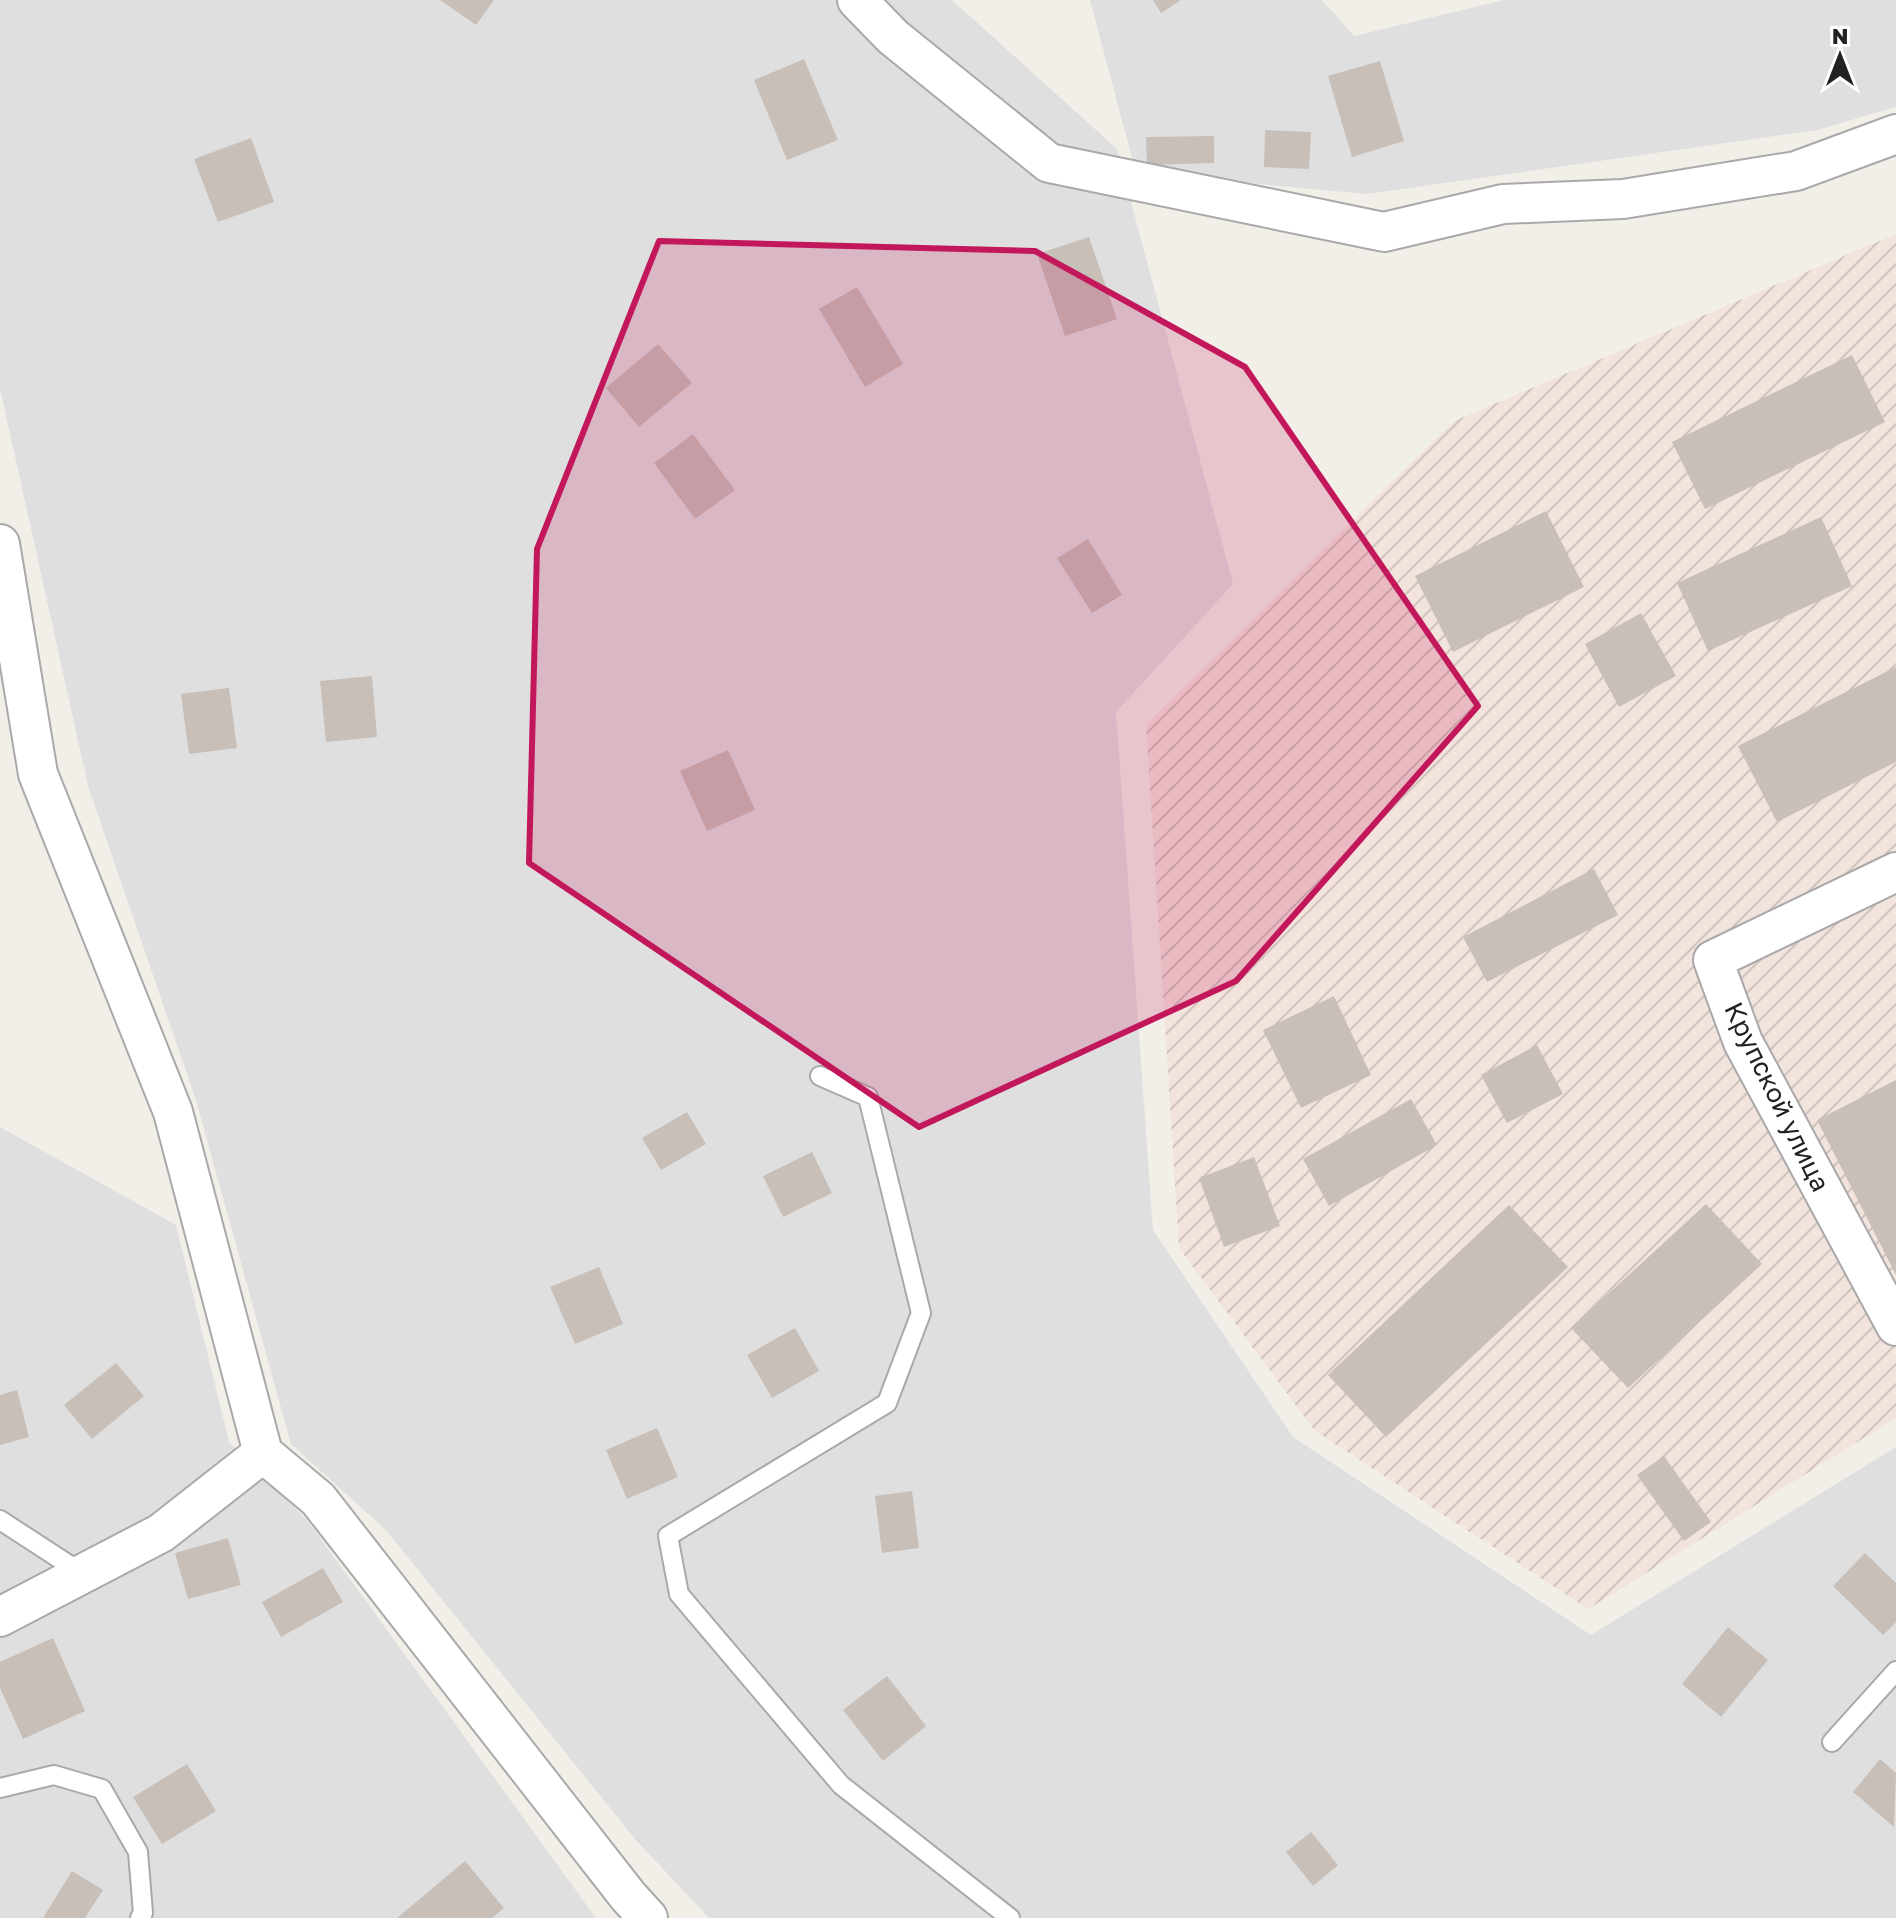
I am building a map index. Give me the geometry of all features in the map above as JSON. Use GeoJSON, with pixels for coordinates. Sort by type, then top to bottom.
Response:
{"type":"FeatureCollection","features":[{"type":"Feature","properties":{"kind":"street"},"geometry":{"type":"LineString","coordinates":[[857,0],[893,37],[1049,163],[1384,232],[1503,204],[1623,199],[1796,171],[1896,134]]}},
{"type":"Feature","properties":{"kind":"street"},"geometry":{"type":"LineString","coordinates":[[0,544],[38,774],[173,1112],[263,1453],[318,1499],[618,1884],[648,1918]]}},
{"type":"Feature","properties":{"kind":"street","name":"Крупской улица"},"geometry":{"type":"LineString","coordinates":[[1896,872],[1713,960],[1743,1042],[1896,1326]]}},
{"type":"Feature","properties":{"kind":"street"},"geometry":{"type":"LineString","coordinates":[[0,1617],[161,1533],[263,1453]]}},
{"type":"Feature","properties":{"kind":"lane"},"geometry":{"type":"LineString","coordinates":[[820,1076],[868,1097],[921,1313],[887,1403],[668,1536],[679,1594],[841,1785],[1010,1918]]}},
{"type":"Feature","properties":{"kind":"lane"},"geometry":{"type":"LineString","coordinates":[[0,1520],[83,1574]]}},
{"type":"Feature","properties":{"kind":"lane"},"geometry":{"type":"LineString","coordinates":[[1832,1742],[1896,1671]]}},
{"type":"Feature","properties":{"kind":"lane"},"geometry":{"type":"LineString","coordinates":[[0,1788],[54,1775],[102,1789],[138,1852],[143,1913],[140,1918]]}},
{"type":"Feature","properties":{"kind":"highlighted area"},"geometry":{"type":"Polygon","coordinates":[[[659,241],[1035,251],[1245,367],[1478,706],[1236,981],[919,1127],[529,863],[537,549],[659,241]]]}},
{"type":"Feature","properties":{"kind":"shaded area"},"geometry":{"type":"Polygon","coordinates":[[[0,0],[952,0],[1117,149],[1233,584],[1116,712],[1153,1230],[1293,1437],[1591,1635],[1896,1447],[1896,1918],[709,1918],[635,1839],[386,1530],[291,1444],[196,1100],[88,786],[0,389],[0,0]]]}},
{"type":"Feature","properties":{"kind":"shaded area"},"geometry":{"type":"Polygon","coordinates":[[[1090,0],[1322,0],[1354,36],[1504,0],[1896,0],[1896,107],[1817,130],[1367,194],[1136,173],[1090,0]]]}},
{"type":"Feature","properties":{"kind":"shaded area"},"geometry":{"type":"Polygon","coordinates":[[[1896,234],[1896,1418],[1588,1609],[1315,1431],[1179,1248],[1146,725],[1454,421],[1896,234]]]}},
{"type":"Feature","properties":{"kind":"shaded area"},"geometry":{"type":"Polygon","coordinates":[[[0,1127],[176,1225],[229,1442],[307,1520],[596,1918],[0,1918],[0,1127]]]}},
{"type":"Feature","properties":{"kind":"building"},"geometry":{"type":"Polygon","coordinates":[[[440,0],[494,0],[476,25],[440,0]]]}},
{"type":"Feature","properties":{"kind":"building"},"geometry":{"type":"Polygon","coordinates":[[[1153,0],[1181,0],[1161,13],[1153,0]]]}},
{"type":"Feature","properties":{"kind":"building"},"geometry":{"type":"Polygon","coordinates":[[[804,59],[838,140],[787,160],[754,80],[804,59]]]}},
{"type":"Feature","properties":{"kind":"building"},"geometry":{"type":"Polygon","coordinates":[[[1380,61],[1404,141],[1352,157],[1328,76],[1380,61]]]}},
{"type":"Feature","properties":{"kind":"building"},"geometry":{"type":"Polygon","coordinates":[[[1265,130],[1311,132],[1309,169],[1264,167],[1265,130]]]}},
{"type":"Feature","properties":{"kind":"building"},"geometry":{"type":"Polygon","coordinates":[[[1214,136],[1214,163],[1147,165],[1146,137],[1214,136]]]}},
{"type":"Feature","properties":{"kind":"building"},"geometry":{"type":"Polygon","coordinates":[[[251,138],[274,202],[218,222],[194,159],[251,138]]]}},
{"type":"Feature","properties":{"kind":"building"},"geometry":{"type":"Polygon","coordinates":[[[1089,237],[1117,319],[1065,336],[1037,254],[1089,237]]]}},
{"type":"Feature","properties":{"kind":"building"},"geometry":{"type":"Polygon","coordinates":[[[857,287],[903,364],[865,387],[819,309],[857,287]]]}},
{"type":"Feature","properties":{"kind":"building"},"geometry":{"type":"Polygon","coordinates":[[[658,344],[692,383],[639,427],[606,388],[658,344]]]}},
{"type":"Feature","properties":{"kind":"building"},"geometry":{"type":"Polygon","coordinates":[[[1852,355],[1885,422],[1705,509],[1672,442],[1852,355]]]}},
{"type":"Feature","properties":{"kind":"building"},"geometry":{"type":"Polygon","coordinates":[[[693,434],[735,490],[695,519],[654,463],[693,434]]]}},
{"type":"Feature","properties":{"kind":"building"},"geometry":{"type":"Polygon","coordinates":[[[1546,511],[1584,587],[1453,652],[1415,576],[1546,511]]]}},
{"type":"Feature","properties":{"kind":"building"},"geometry":{"type":"Polygon","coordinates":[[[1821,517],[1852,586],[1708,651],[1677,583],[1821,517]]]}},
{"type":"Feature","properties":{"kind":"building"},"geometry":{"type":"Polygon","coordinates":[[[1088,539],[1122,595],[1092,613],[1057,558],[1088,539]]]}},
{"type":"Feature","properties":{"kind":"building"},"geometry":{"type":"Polygon","coordinates":[[[1641,613],[1676,676],[1619,707],[1585,644],[1641,613]]]}},
{"type":"Feature","properties":{"kind":"building"},"geometry":{"type":"Polygon","coordinates":[[[1896,667],[1896,762],[1777,822],[1738,746],[1896,667]]]}},
{"type":"Feature","properties":{"kind":"building"},"geometry":{"type":"Polygon","coordinates":[[[372,676],[377,737],[326,742],[320,681],[372,676]]]}},
{"type":"Feature","properties":{"kind":"building"},"geometry":{"type":"Polygon","coordinates":[[[229,688],[237,748],[189,754],[181,694],[229,688]]]}},
{"type":"Feature","properties":{"kind":"building"},"geometry":{"type":"Polygon","coordinates":[[[728,750],[755,810],[707,831],[680,771],[728,750]]]}},
{"type":"Feature","properties":{"kind":"building"},"geometry":{"type":"Polygon","coordinates":[[[1594,869],[1618,915],[1487,982],[1463,937],[1594,869]]]}},
{"type":"Feature","properties":{"kind":"building"},"geometry":{"type":"Polygon","coordinates":[[[1334,996],[1371,1075],[1301,1108],[1263,1030],[1334,996]]]}},
{"type":"Feature","properties":{"kind":"building"},"geometry":{"type":"Polygon","coordinates":[[[1537,1045],[1563,1094],[1507,1123],[1481,1075],[1537,1045]]]}},
{"type":"Feature","properties":{"kind":"building"},"geometry":{"type":"Polygon","coordinates":[[[1896,1080],[1896,1275],[1817,1120],[1896,1080]]]}},
{"type":"Feature","properties":{"kind":"building"},"geometry":{"type":"Polygon","coordinates":[[[1411,1099],[1437,1145],[1329,1206],[1303,1159],[1411,1099]]]}},
{"type":"Feature","properties":{"kind":"building"},"geometry":{"type":"Polygon","coordinates":[[[687,1112],[706,1144],[661,1170],[642,1138],[687,1112]]]}},
{"type":"Feature","properties":{"kind":"building"},"geometry":{"type":"Polygon","coordinates":[[[812,1152],[832,1193],[783,1217],[763,1176],[812,1152]]]}},
{"type":"Feature","properties":{"kind":"building"},"geometry":{"type":"Polygon","coordinates":[[[1254,1157],[1280,1226],[1224,1247],[1199,1178],[1254,1157]]]}},
{"type":"Feature","properties":{"kind":"building"},"geometry":{"type":"Polygon","coordinates":[[[1706,1204],[1762,1264],[1628,1388],[1571,1328],[1706,1204]]]}},
{"type":"Feature","properties":{"kind":"building"},"geometry":{"type":"Polygon","coordinates":[[[1509,1205],[1568,1267],[1386,1437],[1328,1375],[1509,1205]]]}},
{"type":"Feature","properties":{"kind":"building"},"geometry":{"type":"Polygon","coordinates":[[[599,1267],[623,1324],[575,1344],[550,1287],[599,1267]]]}},
{"type":"Feature","properties":{"kind":"building"},"geometry":{"type":"Polygon","coordinates":[[[795,1328],[819,1371],[772,1398],[747,1355],[795,1328]]]}},
{"type":"Feature","properties":{"kind":"building"},"geometry":{"type":"Polygon","coordinates":[[[116,1363],[144,1396],[92,1439],[64,1405],[116,1363]]]}},
{"type":"Feature","properties":{"kind":"building"},"geometry":{"type":"Polygon","coordinates":[[[17,1390],[29,1437],[0,1445],[0,1395],[17,1390]]]}},
{"type":"Feature","properties":{"kind":"building"},"geometry":{"type":"Polygon","coordinates":[[[657,1428],[678,1477],[627,1499],[606,1450],[657,1428]]]}},
{"type":"Feature","properties":{"kind":"building"},"geometry":{"type":"Polygon","coordinates":[[[1664,1456],[1711,1522],[1684,1541],[1637,1475],[1664,1456]]]}},
{"type":"Feature","properties":{"kind":"building"},"geometry":{"type":"Polygon","coordinates":[[[912,1491],[919,1548],[882,1553],[875,1496],[912,1491]]]}},
{"type":"Feature","properties":{"kind":"building"},"geometry":{"type":"Polygon","coordinates":[[[228,1538],[241,1585],[188,1599],[175,1553],[228,1538]]]}},
{"type":"Feature","properties":{"kind":"building"},"geometry":{"type":"Polygon","coordinates":[[[1865,1553],[1896,1583],[1896,1622],[1883,1635],[1833,1586],[1865,1553]]]}},
{"type":"Feature","properties":{"kind":"building"},"geometry":{"type":"Polygon","coordinates":[[[323,1568],[343,1602],[281,1637],[262,1602],[323,1568]]]}},
{"type":"Feature","properties":{"kind":"building"},"geometry":{"type":"Polygon","coordinates":[[[1728,1627],[1768,1660],[1721,1717],[1682,1684],[1728,1627]]]}},
{"type":"Feature","properties":{"kind":"building"},"geometry":{"type":"Polygon","coordinates":[[[53,1638],[85,1711],[23,1739],[0,1688],[0,1662],[53,1638]]]}},
{"type":"Feature","properties":{"kind":"building"},"geometry":{"type":"Polygon","coordinates":[[[887,1676],[926,1726],[883,1761],[843,1710],[887,1676]]]}},
{"type":"Feature","properties":{"kind":"building"},"geometry":{"type":"Polygon","coordinates":[[[1880,1759],[1896,1773],[1894,1827],[1853,1792],[1880,1759]]]}},
{"type":"Feature","properties":{"kind":"building"},"geometry":{"type":"Polygon","coordinates":[[[187,1764],[216,1811],[162,1844],[133,1797],[187,1764]]]}},
{"type":"Feature","properties":{"kind":"building"},"geometry":{"type":"Polygon","coordinates":[[[1311,1832],[1338,1865],[1313,1886],[1286,1852],[1311,1832]]]}},
{"type":"Feature","properties":{"kind":"building"},"geometry":{"type":"Polygon","coordinates":[[[465,1861],[504,1908],[492,1918],[397,1918],[465,1861]]]}},
{"type":"Feature","properties":{"kind":"building"},"geometry":{"type":"Polygon","coordinates":[[[72,1871],[103,1890],[85,1918],[43,1918],[72,1871]]]}}]}
